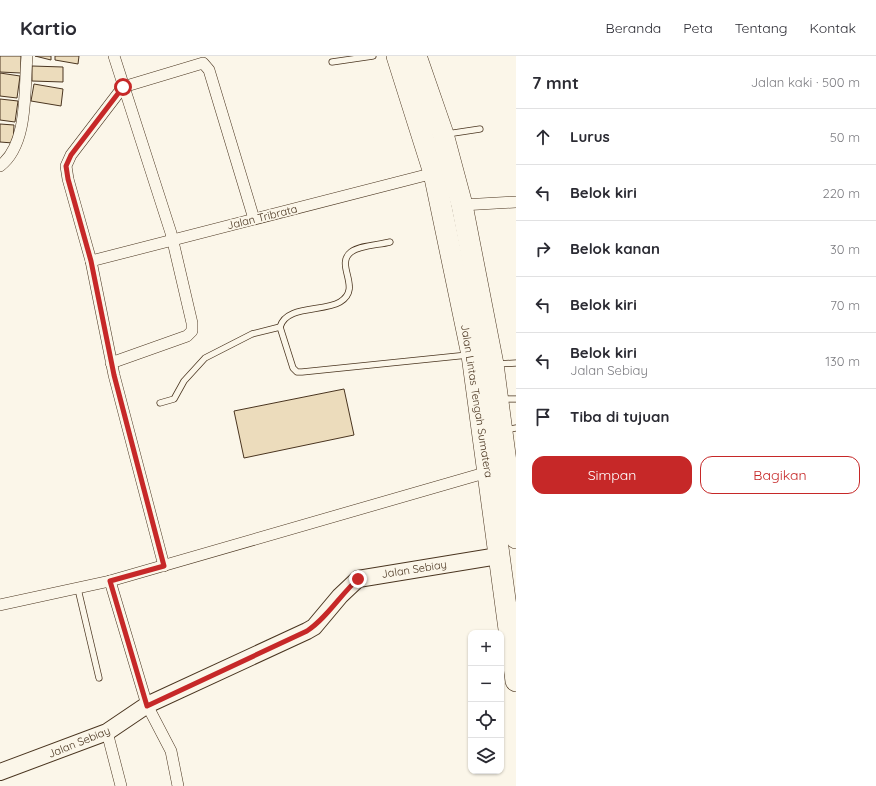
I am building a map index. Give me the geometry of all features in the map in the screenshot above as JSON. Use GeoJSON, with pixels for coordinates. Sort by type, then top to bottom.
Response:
{"type":"FeatureCollection","features":[{"type":"Feature","properties":{"kind":"highway","name":"Jalan Lintas Tengah Sumatera"},"geometry":{"type":"LineString","coordinates":[[397,56],[434,173],[472,355],[516,681]]}},
{"type":"Feature","properties":{"kind":"highway","name":"Jalan Lintas Tengah Sumatera"},"geometry":{"type":"LineString","coordinates":[[416,56],[443,134],[462,205],[493,364],[507,399],[516,538]]}},
{"type":"Feature","properties":{"kind":"street"},"geometry":{"type":"LineString","coordinates":[[0,166],[7,160],[16,147],[20,135],[27,56]]}},
{"type":"Feature","properties":{"kind":"street"},"geometry":{"type":"LineString","coordinates":[[111,363],[187,336],[192,331],[192,323],[172,241],[114,56]]}},
{"type":"Feature","properties":{"kind":"street"},"geometry":{"type":"LineString","coordinates":[[164,566],[111,363],[91,261],[68,179],[66,166],[71,155],[121,81],[197,63],[205,64],[228,131],[254,220]]}},
{"type":"Feature","properties":{"kind":"street","name":"Jalan Tribrata"},"geometry":{"type":"LineString","coordinates":[[91,261],[434,173]]}},
{"type":"Feature","properties":{"kind":"street"},"geometry":{"type":"LineString","coordinates":[[462,205],[516,202]]}},
{"type":"Feature","properties":{"kind":"street"},"geometry":{"type":"LineString","coordinates":[[0,605],[110,581],[488,472]]}},
{"type":"Feature","properties":{"kind":"street","name":"Jalan Sebiay"},"geometry":{"type":"LineString","coordinates":[[0,772],[107,732],[147,706],[307,631],[314,627],[340,596],[358,579],[498,556]]}},
{"type":"Feature","properties":{"kind":"street"},"geometry":{"type":"LineString","coordinates":[[110,581],[147,706],[171,751],[178,786]]}},
{"type":"Feature","properties":{"kind":"street"},"geometry":{"type":"LineString","coordinates":[[107,732],[121,786]]}},
{"type":"Feature","properties":{"kind":"lane"},"geometry":{"type":"LineString","coordinates":[[332,62],[372,56]]}},
{"type":"Feature","properties":{"kind":"lane"},"geometry":{"type":"LineString","coordinates":[[443,134],[480,129]]}},
{"type":"Feature","properties":{"kind":"lane"},"geometry":{"type":"LineString","coordinates":[[390,242],[355,250],[350,253],[346,269],[350,286],[348,295],[339,303],[290,315],[282,321],[280,327],[293,368],[299,372],[472,355]]}},
{"type":"Feature","properties":{"kind":"lane"},"geometry":{"type":"LineString","coordinates":[[160,403],[174,399],[184,381],[205,358],[252,334],[280,327]]}},
{"type":"Feature","properties":{"kind":"lane"},"geometry":{"type":"LineString","coordinates":[[493,364],[516,363]]}},
{"type":"Feature","properties":{"kind":"lane"},"geometry":{"type":"LineString","coordinates":[[78,589],[99,678]]}},
{"type":"Feature","properties":{"kind":"building"},"geometry":{"type":"Polygon","coordinates":[[[0,56],[21,56],[21,73],[0,72],[0,56]]]}},
{"type":"Feature","properties":{"kind":"building"},"geometry":{"type":"Polygon","coordinates":[[[35,56],[51,56],[51,60],[35,56]]]}},
{"type":"Feature","properties":{"kind":"building"},"geometry":{"type":"Polygon","coordinates":[[[55,56],[79,56],[78,64],[55,60],[55,56]]]}},
{"type":"Feature","properties":{"kind":"building"},"geometry":{"type":"Polygon","coordinates":[[[32,66],[63,67],[63,82],[32,81],[32,66]]]}},
{"type":"Feature","properties":{"kind":"building"},"geometry":{"type":"Polygon","coordinates":[[[0,73],[20,76],[17,98],[0,96],[0,73]]]}},
{"type":"Feature","properties":{"kind":"building"},"geometry":{"type":"Polygon","coordinates":[[[34,84],[63,89],[61,106],[31,101],[34,84]]]}},
{"type":"Feature","properties":{"kind":"building"},"geometry":{"type":"Polygon","coordinates":[[[0,99],[18,101],[15,122],[0,120],[0,99]]]}},
{"type":"Feature","properties":{"kind":"building"},"geometry":{"type":"Polygon","coordinates":[[[0,124],[14,125],[13,143],[0,142],[0,124]]]}},
{"type":"Feature","properties":{"kind":"building"},"geometry":{"type":"Polygon","coordinates":[[[344,389],[354,435],[244,458],[234,411],[344,389]]]}},
{"type":"Feature","properties":{"kind":"route"},"geometry":{"type":"LineString","coordinates":[[123,87],[71,155],[66,166],[68,179],[91,261],[114,375],[164,566],[110,581],[147,706],[314,627],[347,588],[358,579]]}}]}
